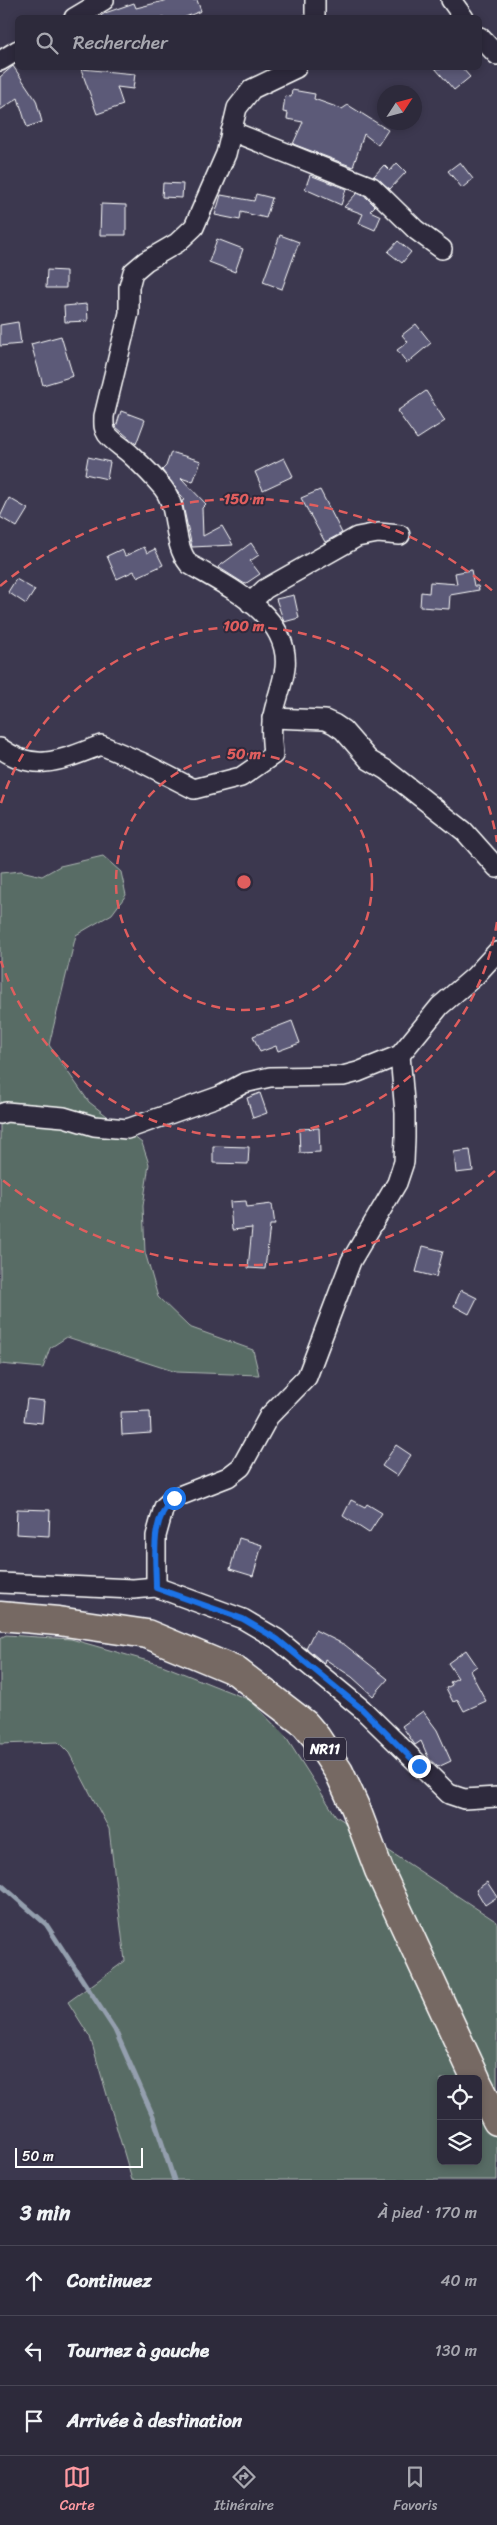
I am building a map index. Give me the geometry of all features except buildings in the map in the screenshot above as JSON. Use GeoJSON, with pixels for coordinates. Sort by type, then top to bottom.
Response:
{"type":"FeatureCollection","features":[{"type":"Feature","properties":{"kind":"highway","name":"NR11"},"geometry":{"type":"LineString","coordinates":[[0,1616],[58,1621],[147,1634],[236,1671],[305,1724],[339,1772],[356,1809],[379,1870],[474,2075]]}},
{"type":"Feature","properties":{"kind":"highway"},"geometry":{"type":"LineString","coordinates":[[482,2092],[497,2121]]}},
{"type":"Feature","properties":{"kind":"street"},"geometry":{"type":"LineString","coordinates":[[79,15],[104,0]]}},
{"type":"Feature","properties":{"kind":"street"},"geometry":{"type":"LineString","coordinates":[[315,0],[316,15]]}},
{"type":"Feature","properties":{"kind":"street"},"geometry":{"type":"LineString","coordinates":[[451,0],[462,15]]}},
{"type":"Feature","properties":{"kind":"street"},"geometry":{"type":"LineString","coordinates":[[482,39],[497,55]]}},
{"type":"Feature","properties":{"kind":"street"},"geometry":{"type":"LineString","coordinates":[[0,60],[15,52]]}},
{"type":"Feature","properties":{"kind":"street"},"geometry":{"type":"LineString","coordinates":[[0,748],[11,756],[32,763],[58,761],[101,745],[141,762],[194,789],[241,777],[273,755],[272,718],[285,668],[284,647],[269,620],[250,603],[189,564],[183,557],[180,550],[172,504],[165,491],[131,455],[108,436],[104,427],[104,416],[128,313],[129,288],[133,272],[146,261],[177,243],[194,227],[226,154],[237,108],[252,90],[292,70]]}},
{"type":"Feature","properties":{"kind":"street"},"geometry":{"type":"LineString","coordinates":[[231,131],[372,187],[416,230],[442,249]]}},
{"type":"Feature","properties":{"kind":"street"},"geometry":{"type":"LineString","coordinates":[[250,603],[265,588],[357,537],[378,533],[400,535]]}},
{"type":"Feature","properties":{"kind":"street"},"geometry":{"type":"LineString","coordinates":[[272,718],[325,720],[334,724],[343,730],[370,760],[402,782],[464,831],[497,868]]}},
{"type":"Feature","properties":{"kind":"street"},"geometry":{"type":"LineString","coordinates":[[0,1114],[6,1112],[64,1117],[94,1126],[127,1129],[220,1096],[244,1083],[270,1077],[344,1076],[400,1055],[440,1006],[475,976],[497,952]]}},
{"type":"Feature","properties":{"kind":"street"},"geometry":{"type":"LineString","coordinates":[[156,1588],[156,1536],[164,1507],[174,1498],[228,1477],[242,1467],[269,1416],[278,1404],[307,1377],[351,1261],[397,1183],[404,1162],[405,1121],[400,1055]]}},
{"type":"Feature","properties":{"kind":"street"},"geometry":{"type":"LineString","coordinates":[[0,1583],[156,1588],[243,1619],[277,1639],[362,1709],[450,1794],[464,1799],[497,1797]]}},
{"type":"Feature","properties":{"kind":"green space"},"geometry":{"type":"Polygon","coordinates":[[[103,856],[121,872],[126,895],[112,914],[76,935],[49,1045],[89,1102],[142,1143],[149,1164],[143,1206],[145,1252],[158,1297],[189,1327],[253,1350],[259,1375],[176,1372],[67,1337],[50,1348],[43,1368],[0,1364],[0,873],[21,871],[42,876],[60,866],[103,856]]]}},
{"type":"Feature","properties":{"kind":"green space"},"geometry":{"type":"Polygon","coordinates":[[[6,1635],[71,1639],[162,1665],[250,1700],[285,1736],[336,1816],[497,1922],[497,2180],[132,2180],[90,2037],[68,2002],[125,1961],[109,1829],[69,1753],[58,1742],[0,1744],[0,1638],[6,1635]]]}},
{"type":"Feature","properties":{"kind":"waterway"},"geometry":{"type":"LineString","coordinates":[[0,1884],[46,1924],[115,2030],[153,2116],[174,2180]]}},
{"type":"Feature","properties":{"kind":"route"},"geometry":{"type":"LineString","coordinates":[[174,1498],[164,1507],[159,1519],[156,1536],[156,1588],[201,1602],[243,1619],[277,1639],[362,1709],[419,1766]]}}]}
